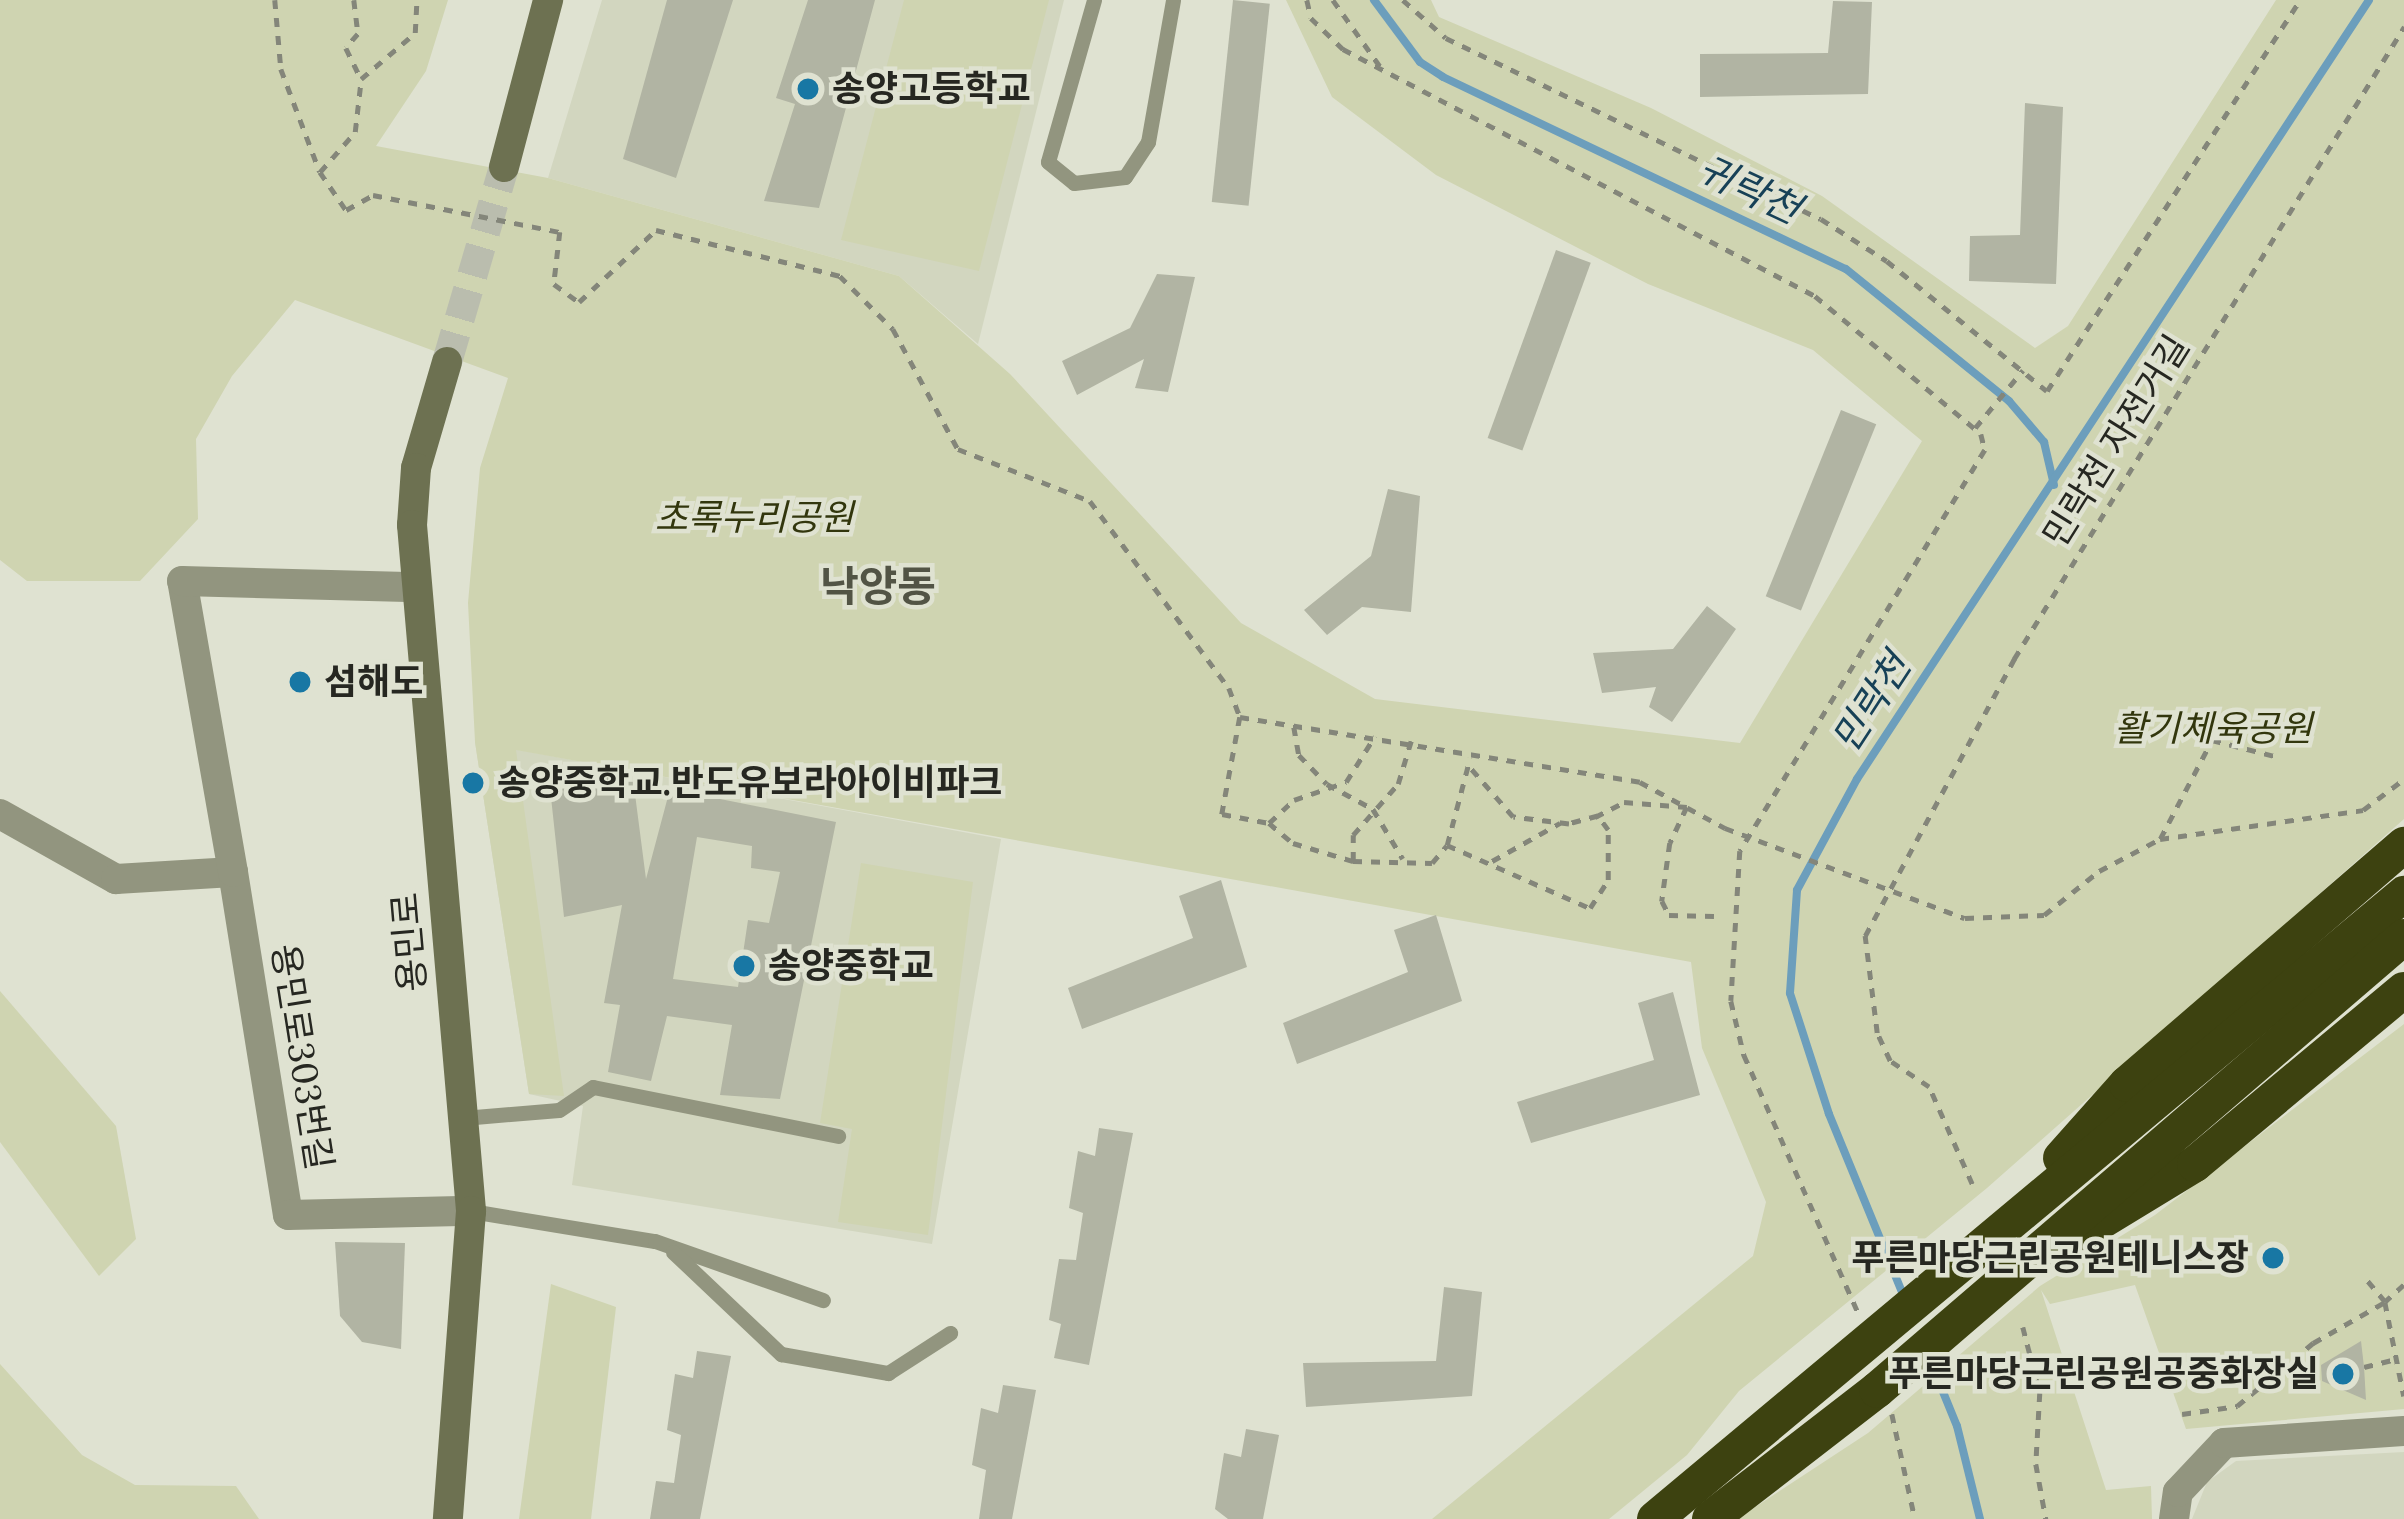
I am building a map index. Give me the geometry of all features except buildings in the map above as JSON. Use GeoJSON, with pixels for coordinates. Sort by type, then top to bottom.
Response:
{"type":"FeatureCollection","features":[{"type":"Feature","properties":{"kind":"highway"},"geometry":{"type":"LineString","coordinates":[[1978,1251],[2127,1084],[2404,845]]}},
{"type":"Feature","properties":{"kind":"highway"},"geometry":{"type":"LineString","coordinates":[[1655,1519],[1718,1503],[1862,1334],[1978,1251],[2404,894]]}},
{"type":"Feature","properties":{"kind":"highway"},"geometry":{"type":"LineString","coordinates":[[1670,1519],[1718,1503],[1884,1398],[1992,1288],[2404,937]]}},
{"type":"Feature","properties":{"kind":"highway"},"geometry":{"type":"LineString","coordinates":[[1992,1288],[2195,1164],[2404,990]]}},
{"type":"Feature","properties":{"kind":"street"},"geometry":{"type":"LineString","coordinates":[[505,167],[548,0]]}},
{"type":"Feature","properties":{"kind":"street","name":"용민로"},"geometry":{"type":"LineString","coordinates":[[447,362],[416,468],[417,587],[471,1211],[448,1519]]}},
{"type":"Feature","properties":{"kind":"street","name":"용민로303번길"},"geometry":{"type":"LineString","coordinates":[[417,587],[182,581],[288,1215],[471,1211]]}},
{"type":"Feature","properties":{"kind":"street"},"geometry":{"type":"LineString","coordinates":[[0,814],[116,879],[233,872]]}},
{"type":"Feature","properties":{"kind":"street"},"geometry":{"type":"LineString","coordinates":[[2174,1519],[2178,1492],[2224,1443],[2404,1431]]}},
{"type":"Feature","properties":{"kind":"lane"},"geometry":{"type":"LineString","coordinates":[[1094,0],[1048,162],[1074,183],[1125,177],[1148,142],[1173,0]]}},
{"type":"Feature","properties":{"kind":"lane"},"geometry":{"type":"LineString","coordinates":[[463,1118],[559,1110],[593,1087],[838,1136]]}},
{"type":"Feature","properties":{"kind":"lane"},"geometry":{"type":"LineString","coordinates":[[471,1211],[588,1225],[667,1246],[823,1300]]}},
{"type":"Feature","properties":{"kind":"lane"},"geometry":{"type":"LineString","coordinates":[[667,1246],[781,1354],[889,1373],[950,1334]]}},
{"type":"Feature","properties":{"kind":"path"},"geometry":{"type":"LineString","coordinates":[[275,0],[281,69],[320,172],[346,210],[373,195],[560,232],[554,284],[579,302],[656,230],[840,276],[893,329],[958,449],[1090,501],[1229,688],[1240,717],[1222,814],[1269,823],[1293,843],[1353,861],[1432,862],[1447,845],[1471,769],[1470,758]]}},
{"type":"Feature","properties":{"kind":"path"},"geometry":{"type":"LineString","coordinates":[[320,172],[355,132],[362,79],[346,48],[358,34],[354,0]]}},
{"type":"Feature","properties":{"kind":"path"},"geometry":{"type":"LineString","coordinates":[[362,79],[416,33],[417,0]]}},
{"type":"Feature","properties":{"kind":"path"},"geometry":{"type":"LineString","coordinates":[[1307,0],[1311,18],[1343,49],[1385,74],[1815,296],[1975,428],[1984,450],[1747,835],[1733,914],[1731,1001],[1768,1120],[1862,1334]]}},
{"type":"Feature","properties":{"kind":"path"},"geometry":{"type":"LineString","coordinates":[[1333,0],[1385,74]]}},
{"type":"Feature","properties":{"kind":"path"},"geometry":{"type":"LineString","coordinates":[[1403,0],[1446,38],[1821,219],[2047,391],[2300,0]]}},
{"type":"Feature","properties":{"kind":"path","name":"민락천 자전거길"},"geometry":{"type":"LineString","coordinates":[[1972,1184],[1929,1087],[1890,1061],[1877,1033],[1865,936],[1885,889],[2014,658],[2404,27]]}},
{"type":"Feature","properties":{"kind":"path"},"geometry":{"type":"LineString","coordinates":[[1975,428],[2023,370]]}},
{"type":"Feature","properties":{"kind":"path"},"geometry":{"type":"LineString","coordinates":[[1240,717],[1411,740],[1470,758],[1640,782],[1747,835],[1965,918],[2044,915],[2099,871],[2160,839],[2363,810],[2404,779]]}},
{"type":"Feature","properties":{"kind":"path"},"geometry":{"type":"LineString","coordinates":[[1294,727],[1299,755],[1327,784],[1373,809],[1402,860]]}},
{"type":"Feature","properties":{"kind":"path"},"geometry":{"type":"LineString","coordinates":[[1269,823],[1327,784],[1346,782],[1375,736]]}},
{"type":"Feature","properties":{"kind":"path"},"geometry":{"type":"LineString","coordinates":[[1353,861],[1353,835],[1398,784],[1411,740]]}},
{"type":"Feature","properties":{"kind":"path"},"geometry":{"type":"LineString","coordinates":[[2160,839],[2212,740],[2278,757]]}},
{"type":"Feature","properties":{"kind":"path"},"geometry":{"type":"LineString","coordinates":[[1471,769],[1513,817],[1561,823],[1598,816],[1624,802],[1688,806]]}},
{"type":"Feature","properties":{"kind":"path"},"geometry":{"type":"LineString","coordinates":[[1688,806],[1670,843],[1662,901],[1670,915],[1714,916]]}},
{"type":"Feature","properties":{"kind":"path"},"geometry":{"type":"LineString","coordinates":[[1447,845],[1590,908],[1608,880],[1608,830],[1598,816]]}},
{"type":"Feature","properties":{"kind":"path"},"geometry":{"type":"LineString","coordinates":[[1492,861],[1561,823]]}},
{"type":"Feature","properties":{"kind":"path"},"geometry":{"type":"LineString","coordinates":[[2362,1275],[2385,1302],[2404,1396]]}},
{"type":"Feature","properties":{"kind":"path"},"geometry":{"type":"LineString","coordinates":[[2182,1414],[2237,1406],[2313,1342],[2385,1302],[2404,1285]]}},
{"type":"Feature","properties":{"kind":"path"},"geometry":{"type":"LineString","coordinates":[[2023,1327],[2040,1393],[2036,1464],[2046,1519]]}},
{"type":"Feature","properties":{"kind":"path"},"geometry":{"type":"LineString","coordinates":[[2364,1367],[2397,1359]]}},
{"type":"Feature","properties":{"kind":"path"},"geometry":{"type":"LineString","coordinates":[[1884,1398],[1915,1519]]}},
{"type":"Feature","properties":{"kind":"shaded area","name":"송양고등학교"},"geometry":{"type":"Polygon","coordinates":[[[602,0],[1064,0],[978,344],[899,276],[548,178],[602,0]]]}},
{"type":"Feature","properties":{"kind":"shaded area","name":"송양중학교"},"geometry":{"type":"Polygon","coordinates":[[[475,742],[1001,839],[932,1244],[572,1185],[583,1106],[529,1094],[475,742]]]}},
{"type":"Feature","properties":{"kind":"shaded area"},"geometry":{"type":"Polygon","coordinates":[[[2404,1452],[2404,1519],[2192,1519],[2207,1482],[2236,1461],[2404,1452]]]}},
{"type":"Feature","properties":{"kind":"green space"},"geometry":{"type":"Polygon","coordinates":[[[0,0],[448,0],[426,71],[376,146],[548,178],[899,276],[1010,374],[1241,623],[1375,699],[1740,743],[1922,441],[1813,350],[1648,284],[1436,175],[1332,97],[1286,0],[1431,0],[1439,17],[1651,108],[1822,196],[2035,348],[2068,326],[2276,0],[2404,0],[2404,819],[1987,1188],[1739,1391],[1687,1455],[1609,1519],[1432,1519],[1753,1256],[1766,1202],[1702,1048],[1691,962],[516,750],[564,1096],[529,1094],[475,742],[468,603],[480,468],[508,378],[295,300],[232,376],[196,439],[198,519],[140,581],[27,581],[0,560],[0,0]]]}},
{"type":"Feature","properties":{"kind":"green space"},"geometry":{"type":"Polygon","coordinates":[[[904,0],[1049,0],[979,271],[841,240],[904,0]]]}},
{"type":"Feature","properties":{"kind":"green space"},"geometry":{"type":"Polygon","coordinates":[[[861,863],[973,882],[928,1235],[838,1222],[852,1129],[820,1123],[861,863]]]}},
{"type":"Feature","properties":{"kind":"green space"},"geometry":{"type":"Polygon","coordinates":[[[0,991],[116,1126],[136,1239],[99,1276],[0,1142],[0,991]]]}},
{"type":"Feature","properties":{"kind":"green space"},"geometry":{"type":"Polygon","coordinates":[[[2404,1024],[2404,1409],[2186,1429],[2135,1285],[2050,1304],[2041,1290],[2106,1490],[2151,1486],[2152,1519],[1737,1519],[1868,1433],[2040,1286],[2155,1215],[2404,1024]]]}},
{"type":"Feature","properties":{"kind":"green space"},"geometry":{"type":"Polygon","coordinates":[[[551,1284],[616,1307],[591,1519],[519,1519],[551,1284]]]}},
{"type":"Feature","properties":{"kind":"green space"},"geometry":{"type":"Polygon","coordinates":[[[0,1364],[82,1455],[135,1485],[236,1486],[259,1519],[0,1519],[0,1364]]]}},
{"type":"Feature","properties":{"kind":"waterway","name":"귀락천"},"geometry":{"type":"LineString","coordinates":[[1374,0],[1420,62],[1443,77],[1846,269],[2009,401],[2044,442],[2054,485]]}},
{"type":"Feature","properties":{"kind":"waterway","name":"민락천"},"geometry":{"type":"LineString","coordinates":[[1904,1297],[1829,1114],[1790,993],[1797,890],[1857,779],[2369,0]]}},
{"type":"Feature","properties":{"kind":"waterway","name":"민락천"},"geometry":{"type":"LineString","coordinates":[[1930,1360],[1957,1426],[1980,1519]]}},
{"type":"Feature","properties":{"kind":"tunnel"},"geometry":{"type":"LineString","coordinates":[[447,362],[504,167]]}},
{"type":"Feature","properties":{"kind":"place","name":"송양고등학교"},"geometry":{"type":"Point","coordinates":[808,89]}},
{"type":"Feature","properties":{"kind":"place","name":"섬해도"},"geometry":{"type":"Point","coordinates":[300,682]}},
{"type":"Feature","properties":{"kind":"place","name":"송양중학교.반도유보라아이비파크"},"geometry":{"type":"Point","coordinates":[473,783]}},
{"type":"Feature","properties":{"kind":"place","name":"송양중학교"},"geometry":{"type":"Point","coordinates":[744,966]}},
{"type":"Feature","properties":{"kind":"place","name":"푸른마당근린공원테니스장"},"geometry":{"type":"Point","coordinates":[2273,1258]}},
{"type":"Feature","properties":{"kind":"place","name":"푸른마당근린공원공중화장실"},"geometry":{"type":"Point","coordinates":[2343,1374]}},
{"type":"Feature","properties":{"kind":"district","name":"낙양동"},"geometry":{"type":"Point","coordinates":[878,586]}},
{"type":"Feature","properties":{"kind":"park label","name":"초록누리공원"},"geometry":{"type":"Point","coordinates":[754,518]}},
{"type":"Feature","properties":{"kind":"park label","name":"활기체육공원"},"geometry":{"type":"Point","coordinates":[2213,729]}}]}
